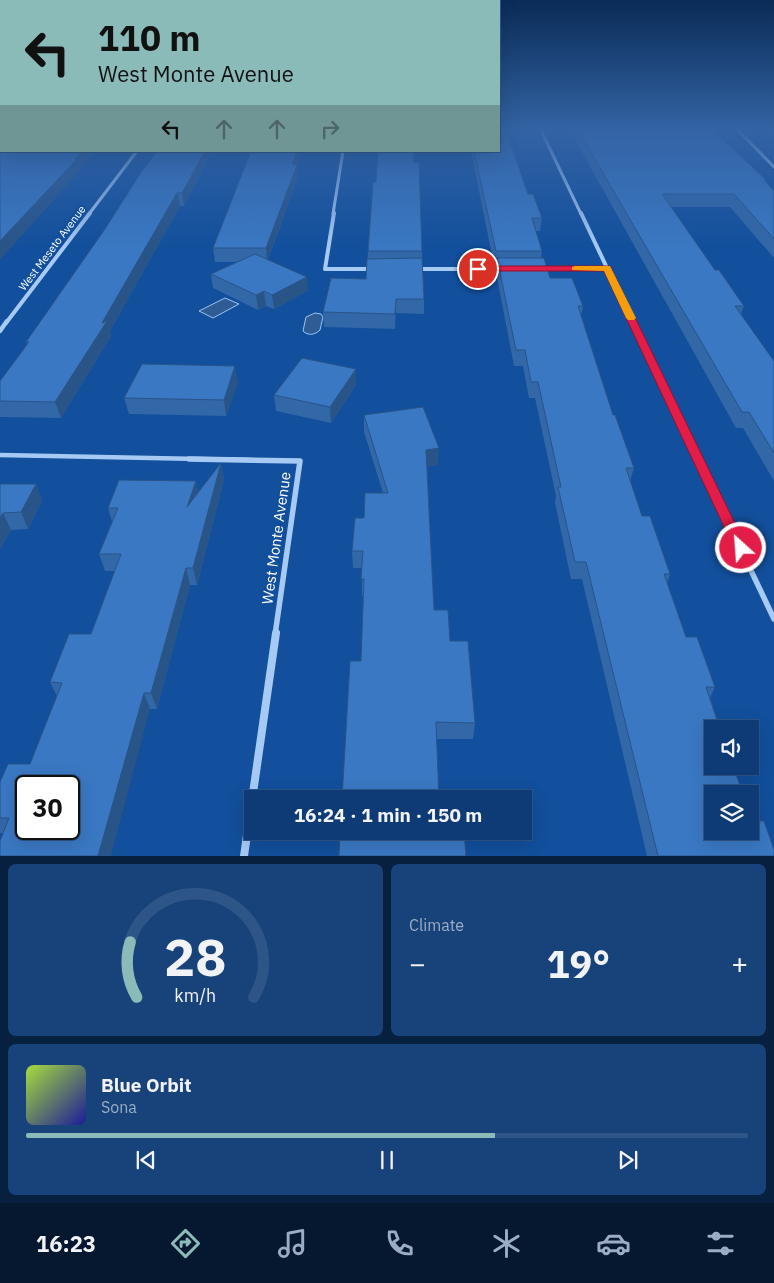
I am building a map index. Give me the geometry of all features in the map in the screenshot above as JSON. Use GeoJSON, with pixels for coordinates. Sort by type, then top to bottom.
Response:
{"type":"FeatureCollection","features":[{"type":"Feature","properties":{"kind":"street","name":"West Meseto Avenue"},"geometry":{"type":"LineString","coordinates":[[0,331],[124,168]]}},
{"type":"Feature","properties":{"kind":"street"},"geometry":{"type":"LineString","coordinates":[[340,168],[325,269],[375,269]]}},
{"type":"Feature","properties":{"kind":"street"},"geometry":{"type":"LineString","coordinates":[[559,168],[774,619]]}},
{"type":"Feature","properties":{"kind":"street"},"geometry":{"type":"LineString","coordinates":[[534,269],[607,268]]}},
{"type":"Feature","properties":{"kind":"street"},"geometry":{"type":"LineString","coordinates":[[415,269],[504,269]]}},
{"type":"Feature","properties":{"kind":"street","name":"West Monte Avenue"},"geometry":{"type":"LineString","coordinates":[[0,455],[300,461],[244,856]]}},
{"type":"Feature","properties":{"kind":"water"},"geometry":{"type":"Polygon","coordinates":[[[225,298],[239,304],[213,318],[199,311],[225,298]]]}},
{"type":"Feature","properties":{"kind":"water"},"geometry":{"type":"Polygon","coordinates":[[[315,313],[321,314],[323,317],[320,330],[314,334],[307,334],[303,331],[306,317],[315,313]]]}},
{"type":"Feature","properties":{"kind":"building"},"geometry":{"type":"Polygon","coordinates":[[[0,168],[69,168],[0,241],[0,168]]]}},
{"type":"Feature","properties":{"kind":"building"},"geometry":{"type":"Polygon","coordinates":[[[144,168],[196,168],[182,193],[177,193],[102,323],[107,321],[55,402],[0,401],[0,381],[29,342],[26,342],[105,229],[144,168]]]}},
{"type":"Feature","properties":{"kind":"building"},"geometry":{"type":"Polygon","coordinates":[[[244,168],[296,168],[266,248],[213,248],[244,168]]]}},
{"type":"Feature","properties":{"kind":"building"},"geometry":{"type":"Polygon","coordinates":[[[377,168],[419,168],[422,251],[368,251],[373,182],[376,182],[377,168]]]}},
{"type":"Feature","properties":{"kind":"building"},"geometry":{"type":"Polygon","coordinates":[[[478,168],[519,168],[528,194],[533,194],[542,218],[532,218],[542,251],[496,251],[478,168]]]}},
{"type":"Feature","properties":{"kind":"building"},"geometry":{"type":"Polygon","coordinates":[[[600,168],[753,168],[774,191],[774,239],[734,194],[662,194],[715,270],[719,270],[744,306],[735,306],[774,361],[774,453],[749,412],[742,412],[600,168]]]}},
{"type":"Feature","properties":{"kind":"building"},"geometry":{"type":"Polygon","coordinates":[[[255,254],[307,277],[272,295],[264,291],[256,295],[211,274],[255,254]]]}},
{"type":"Feature","properties":{"kind":"building"},"geometry":{"type":"Polygon","coordinates":[[[422,258],[424,299],[396,299],[395,314],[323,312],[331,278],[366,279],[367,259],[422,258]]]}},
{"type":"Feature","properties":{"kind":"building"},"geometry":{"type":"Polygon","coordinates":[[[497,258],[544,258],[550,278],[572,278],[583,306],[578,306],[613,415],[615,415],[634,468],[626,468],[642,516],[650,516],[670,574],[664,574],[686,637],[697,637],[715,687],[706,687],[717,720],[704,720],[704,775],[736,775],[740,785],[704,785],[704,840],[759,840],[759,821],[764,821],[774,850],[774,856],[658,856],[586,562],[575,562],[558,487],[561,487],[538,382],[531,382],[525,350],[516,350],[497,258]]]}},
{"type":"Feature","properties":{"kind":"building"},"geometry":{"type":"Polygon","coordinates":[[[302,358],[356,369],[330,407],[274,395],[302,358]]]}},
{"type":"Feature","properties":{"kind":"building"},"geometry":{"type":"Polygon","coordinates":[[[142,364],[235,366],[224,400],[124,398],[142,364]]]}},
{"type":"Feature","properties":{"kind":"building"},"geometry":{"type":"Polygon","coordinates":[[[423,407],[439,448],[426,450],[434,610],[448,610],[450,641],[468,641],[475,723],[436,722],[439,790],[343,790],[350,661],[361,661],[364,579],[361,579],[363,551],[352,551],[355,518],[364,518],[365,493],[388,493],[364,415],[423,407]]]}},
{"type":"Feature","properties":{"kind":"building"},"geometry":{"type":"Polygon","coordinates":[[[221,463],[193,568],[186,568],[151,693],[144,693],[98,856],[0,856],[0,841],[9,818],[0,818],[0,782],[8,764],[30,764],[62,683],[50,682],[69,634],[91,634],[121,554],[99,554],[118,508],[108,508],[119,480],[196,481],[187,507],[221,463]]]}},
{"type":"Feature","properties":{"kind":"building"},"geometry":{"type":"Polygon","coordinates":[[[0,484],[36,484],[21,512],[3,513],[0,518],[0,484]]]}},
{"type":"Feature","properties":{"kind":"building"},"geometry":{"type":"Polygon","coordinates":[[[340,840],[465,840],[466,856],[339,856],[340,840]]]}},
{"type":"Feature","properties":{"kind":"slow traffic"},"geometry":{"type":"LineString","coordinates":[[575,269],[607,268],[631,318]]}},
{"type":"Feature","properties":{"kind":"route"},"geometry":{"type":"LineString","coordinates":[[478,269],[607,268],[741,548]]}}]}
